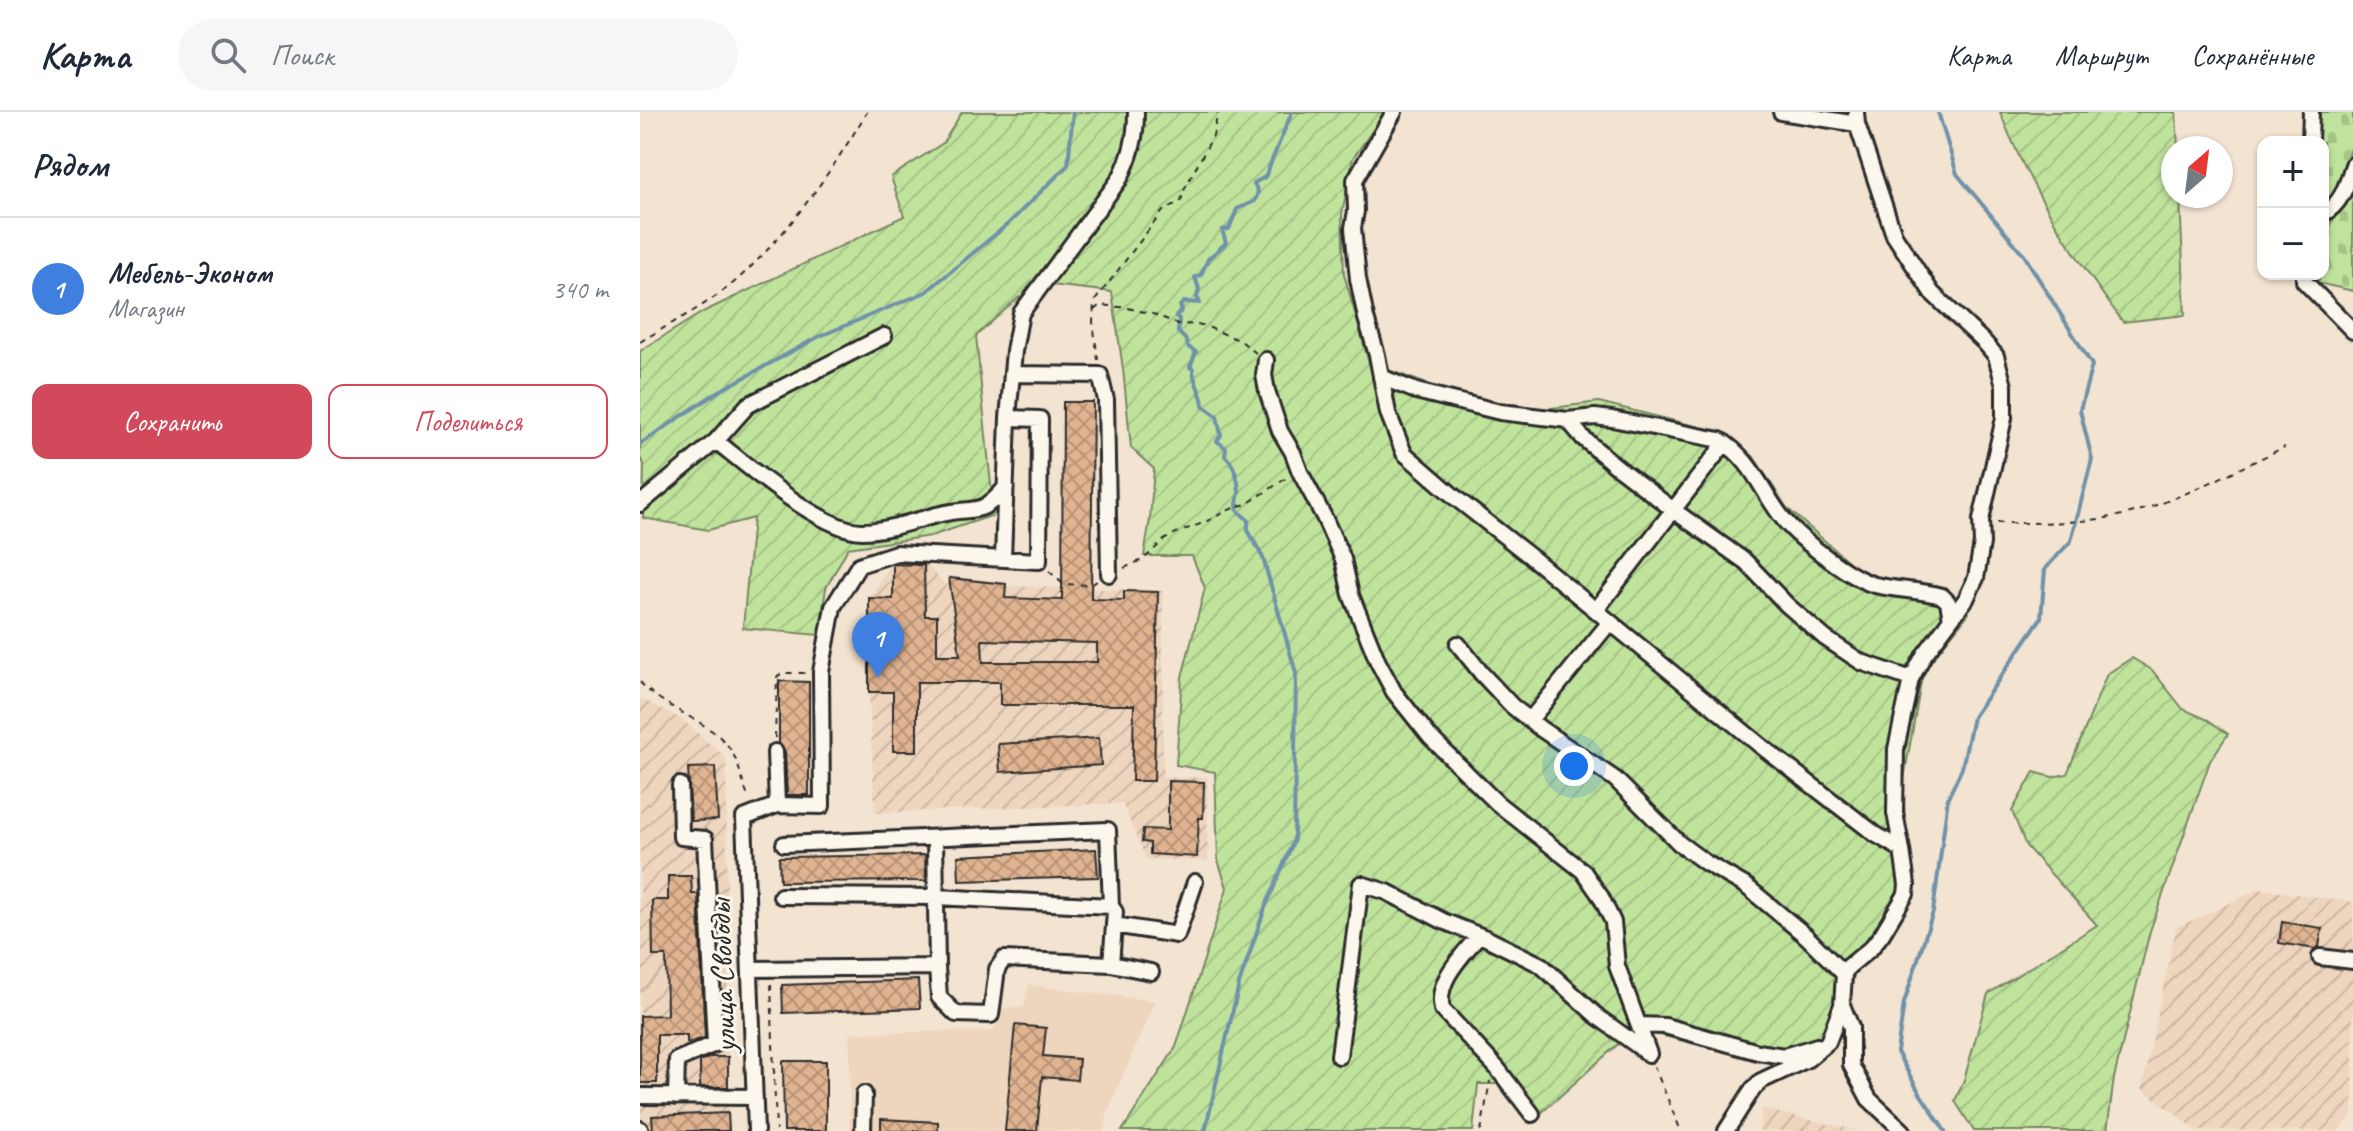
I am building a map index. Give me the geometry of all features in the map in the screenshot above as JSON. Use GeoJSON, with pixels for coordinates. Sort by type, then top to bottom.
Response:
{"type":"FeatureCollection","features":[{"type":"Feature","properties":{"kind":"street"},"geometry":{"type":"LineString","coordinates":[[1003,559],[1008,418],[1021,313],[1119,180],[1136,134],[1136,112]]}},
{"type":"Feature","properties":{"kind":"street"},"geometry":{"type":"LineString","coordinates":[[1394,112],[1355,180],[1353,228],[1366,318],[1388,413],[1404,453],[1761,746],[1875,834],[1902,850]]}},
{"type":"Feature","properties":{"kind":"street"},"geometry":{"type":"LineString","coordinates":[[1726,1131],[1761,1081],[1808,1059],[1828,1042],[1842,1005],[1844,974],[1882,934],[1906,894],[1895,813],[1896,749],[1911,679],[1924,655],[1966,599],[1976,578],[1982,543],[1981,520],[2004,418],[2004,386],[1996,356],[1932,293],[1894,235],[1856,118],[1781,112]]}},
{"type":"Feature","properties":{"kind":"street"},"geometry":{"type":"LineString","coordinates":[[2310,136],[2311,112]]}},
{"type":"Feature","properties":{"kind":"street"},"geometry":{"type":"LineString","coordinates":[[2329,211],[2345,192],[2353,165]]}},
{"type":"Feature","properties":{"kind":"street"},"geometry":{"type":"LineString","coordinates":[[2304,280],[2353,331]]}},
{"type":"Feature","properties":{"kind":"street"},"geometry":{"type":"LineString","coordinates":[[640,504],[716,441],[748,405],[884,336]]}},
{"type":"Feature","properties":{"kind":"street"},"geometry":{"type":"LineString","coordinates":[[1266,360],[1264,375],[1267,391],[1280,431],[1343,559],[1351,595],[1378,662],[1394,692],[1430,737],[1497,803],[1583,871],[1613,922],[1617,966],[1649,1054]]}},
{"type":"Feature","properties":{"kind":"street"},"geometry":{"type":"LineString","coordinates":[[1013,374],[1100,375],[1106,400],[1109,574]]}},
{"type":"Feature","properties":{"kind":"street"},"geometry":{"type":"LineString","coordinates":[[1381,377],[1458,403],[1511,414],[1568,420],[1612,419],[1708,436],[1725,443],[1735,448],[1747,462],[1787,523],[1823,554],[1856,578],[1873,585],[1942,596],[1948,602],[1951,619]]}},
{"type":"Feature","properties":{"kind":"street"},"geometry":{"type":"LineString","coordinates":[[750,816],[777,805],[822,806],[821,672],[833,607],[859,565],[896,553],[1039,561],[1040,419],[1008,418]]}},
{"type":"Feature","properties":{"kind":"street"},"geometry":{"type":"LineString","coordinates":[[1568,420],[1589,444],[1746,562],[1787,605],[1825,638],[1861,662],[1911,679]]}},
{"type":"Feature","properties":{"kind":"street"},"geometry":{"type":"LineString","coordinates":[[716,441],[804,507],[825,520],[860,531],[909,523],[944,513],[969,512],[991,504],[1006,487]]}},
{"type":"Feature","properties":{"kind":"street"},"geometry":{"type":"LineString","coordinates":[[1596,610],[1725,443]]}},
{"type":"Feature","properties":{"kind":"street"},"geometry":{"type":"LineString","coordinates":[[1530,720],[1610,622]]}},
{"type":"Feature","properties":{"kind":"street"},"geometry":{"type":"LineString","coordinates":[[1458,644],[1512,706],[1615,779],[1680,844],[1746,886],[1806,936],[1844,974]]}},
{"type":"Feature","properties":{"kind":"street"},"geometry":{"type":"LineString","coordinates":[[775,752],[777,805]]}},
{"type":"Feature","properties":{"kind":"street"},"geometry":{"type":"LineString","coordinates":[[676,1097],[677,1060],[715,1044],[705,839],[681,837],[680,785]]}},
{"type":"Feature","properties":{"kind":"street","name":"улица Свободы"},"geometry":{"type":"LineString","coordinates":[[750,816],[750,969],[756,1131]]}},
{"type":"Feature","properties":{"kind":"street"},"geometry":{"type":"LineString","coordinates":[[784,844],[1108,830],[1111,906],[1115,912],[1111,964]]}},
{"type":"Feature","properties":{"kind":"street"},"geometry":{"type":"LineString","coordinates":[[935,838],[939,997],[956,1014],[991,1015],[997,969],[1004,959],[1111,964],[1151,972]]}},
{"type":"Feature","properties":{"kind":"street"},"geometry":{"type":"LineString","coordinates":[[1114,925],[1177,935],[1195,882]]}},
{"type":"Feature","properties":{"kind":"street"},"geometry":{"type":"LineString","coordinates":[[1339,1056],[1361,884],[1387,892],[1541,965],[1598,1017],[1649,1054]]}},
{"type":"Feature","properties":{"kind":"street"},"geometry":{"type":"LineString","coordinates":[[781,896],[937,897],[1111,906]]}},
{"type":"Feature","properties":{"kind":"street"},"geometry":{"type":"LineString","coordinates":[[1479,935],[1446,979],[1440,1001],[1442,1009],[1497,1068],[1532,1114]]}},
{"type":"Feature","properties":{"kind":"street"},"geometry":{"type":"LineString","coordinates":[[2320,957],[2353,961]]}},
{"type":"Feature","properties":{"kind":"street"},"geometry":{"type":"LineString","coordinates":[[750,969],[937,967]]}},
{"type":"Feature","properties":{"kind":"street"},"geometry":{"type":"LineString","coordinates":[[1842,1005],[1851,1027],[1851,1065],[1869,1099],[1903,1131]]}},
{"type":"Feature","properties":{"kind":"street"},"geometry":{"type":"LineString","coordinates":[[1639,1025],[1665,1026],[1758,1052],[1784,1056],[1828,1042]]}},
{"type":"Feature","properties":{"kind":"street"},"geometry":{"type":"LineString","coordinates":[[863,1131],[864,1094]]}},
{"type":"Feature","properties":{"kind":"street"},"geometry":{"type":"LineString","coordinates":[[640,1096],[755,1097]]}},
{"type":"Feature","properties":{"kind":"path"},"geometry":{"type":"LineString","coordinates":[[640,342],[738,279],[832,170],[867,112]]}},
{"type":"Feature","properties":{"kind":"path"},"geometry":{"type":"LineString","coordinates":[[1100,375],[1093,322],[1094,302],[1163,211],[1181,201],[1213,136],[1218,112]]}},
{"type":"Feature","properties":{"kind":"path"},"geometry":{"type":"LineString","coordinates":[[1093,311],[1100,305],[1128,308],[1178,324],[1203,325],[1241,341],[1266,360]]}},
{"type":"Feature","properties":{"kind":"path"},"geometry":{"type":"LineString","coordinates":[[1981,520],[1998,524],[2090,520],[2139,511],[2212,482],[2285,447]]}},
{"type":"Feature","properties":{"kind":"path"},"geometry":{"type":"LineString","coordinates":[[1039,561],[1063,584],[1091,585],[1144,559],[1176,533],[1247,504],[1300,472]]}},
{"type":"Feature","properties":{"kind":"path"},"geometry":{"type":"LineString","coordinates":[[775,752],[777,677],[782,673],[821,672]]}},
{"type":"Feature","properties":{"kind":"path"},"geometry":{"type":"LineString","coordinates":[[640,682],[648,692],[726,742],[738,762],[750,816]]}},
{"type":"Feature","properties":{"kind":"path"},"geometry":{"type":"LineString","coordinates":[[770,968],[776,1131]]}},
{"type":"Feature","properties":{"kind":"path"},"geometry":{"type":"LineString","coordinates":[[1649,1054],[1681,1131]]}},
{"type":"Feature","properties":{"kind":"path"},"geometry":{"type":"LineString","coordinates":[[1481,1131],[1487,1092],[1497,1068]]}},
{"type":"Feature","properties":{"kind":"shaded area"},"geometry":{"type":"Polygon","coordinates":[[[893,561],[924,561],[944,584],[1163,591],[1163,778],[1207,777],[1208,861],[1146,859],[1122,803],[875,813],[869,692],[869,598],[893,561]]]}},
{"type":"Feature","properties":{"kind":"shaded area"},"geometry":{"type":"Polygon","coordinates":[[[640,698],[683,720],[726,758],[729,1131],[640,1131],[640,698]]]}},
{"type":"Feature","properties":{"kind":"shaded area"},"geometry":{"type":"Polygon","coordinates":[[[2260,889],[2353,902],[2353,1114],[2338,1131],[2197,1130],[2142,1089],[2176,928],[2260,889]]]}},
{"type":"Feature","properties":{"kind":"shaded area"},"geometry":{"type":"Polygon","coordinates":[[[1029,985],[1155,1001],[1108,1111],[1104,1131],[850,1131],[850,1033],[994,1031],[1003,1008],[1024,1007],[1029,985]]]}},
{"type":"Feature","properties":{"kind":"shaded area"},"geometry":{"type":"Polygon","coordinates":[[[1763,1109],[1859,1131],[1759,1131],[1763,1109]]]}},
{"type":"Feature","properties":{"kind":"green space"},"geometry":{"type":"Polygon","coordinates":[[[962,112],[1382,112],[1382,117],[1353,158],[1342,214],[1344,274],[1369,363],[1460,396],[1544,409],[1599,402],[1723,433],[1753,456],[1787,508],[1856,568],[1876,577],[1945,590],[1969,613],[1923,671],[1903,784],[1907,858],[1914,893],[1890,931],[1855,969],[1848,1006],[1826,1052],[1772,1063],[1652,1033],[1617,1045],[1530,1123],[1498,1084],[1478,1084],[1473,1131],[1122,1131],[1176,1047],[1227,888],[1218,860],[1215,772],[1176,765],[1182,677],[1205,588],[1192,556],[1144,556],[1154,469],[1131,448],[1112,292],[1051,285],[1018,298],[976,336],[994,515],[931,536],[848,548],[826,588],[819,635],[743,628],[753,518],[708,530],[643,518],[640,351],[703,312],[904,216],[891,177],[943,143],[962,112]]]}},
{"type":"Feature","properties":{"kind":"green space"},"geometry":{"type":"Polygon","coordinates":[[[2000,112],[2176,112],[2177,136],[2161,136],[2161,208],[2181,208],[2185,315],[2123,322],[2054,222],[2000,112]]]}},
{"type":"Feature","properties":{"kind":"green space"},"geometry":{"type":"Polygon","coordinates":[[[2313,112],[2353,112],[2353,142],[2336,196],[2329,198],[2329,136],[2312,136],[2313,112]]]}},
{"type":"Feature","properties":{"kind":"green space"},"geometry":{"type":"Polygon","coordinates":[[[2353,191],[2353,291],[2318,283],[2319,280],[2329,280],[2331,223],[2353,191]]]}},
{"type":"Feature","properties":{"kind":"green space"},"geometry":{"type":"Polygon","coordinates":[[[2132,658],[2152,670],[2183,709],[2208,720],[2228,734],[2210,761],[2150,931],[2114,1078],[2107,1131],[1974,1131],[1955,1101],[1964,1080],[1988,994],[2097,925],[2026,846],[2012,811],[2034,772],[2052,777],[2067,774],[2107,674],[2132,658]]]}},
{"type":"Feature","properties":{"kind":"building"},"geometry":{"type":"Polygon","coordinates":[[[1063,402],[1093,402],[1091,599],[1124,600],[1124,591],[1158,592],[1154,781],[1132,781],[1134,705],[1000,705],[1000,682],[917,682],[917,751],[893,751],[893,692],[869,692],[869,598],[893,599],[893,564],[924,565],[925,616],[937,616],[937,655],[960,655],[949,578],[1006,584],[1005,598],[1062,600],[1063,402]],[[982,640],[983,662],[1097,662],[1097,643],[982,640]]]}},
{"type":"Feature","properties":{"kind":"building"},"geometry":{"type":"Polygon","coordinates":[[[779,681],[809,682],[809,795],[787,795],[785,752],[779,743],[779,681]]]}},
{"type":"Feature","properties":{"kind":"building"},"geometry":{"type":"Polygon","coordinates":[[[1099,738],[1101,765],[1000,772],[998,744],[1099,738]]]}},
{"type":"Feature","properties":{"kind":"building"},"geometry":{"type":"Polygon","coordinates":[[[715,767],[718,820],[691,821],[688,768],[715,767]]]}},
{"type":"Feature","properties":{"kind":"building"},"geometry":{"type":"Polygon","coordinates":[[[1168,781],[1204,782],[1197,857],[1150,854],[1150,843],[1142,842],[1143,829],[1168,830],[1168,781]]]}},
{"type":"Feature","properties":{"kind":"building"},"geometry":{"type":"Polygon","coordinates":[[[1096,849],[1098,877],[959,881],[958,856],[1096,849]]]}},
{"type":"Feature","properties":{"kind":"building"},"geometry":{"type":"Polygon","coordinates":[[[925,855],[926,881],[780,882],[779,857],[925,855]]]}},
{"type":"Feature","properties":{"kind":"building"},"geometry":{"type":"Polygon","coordinates":[[[668,876],[691,876],[692,894],[698,894],[705,1038],[687,1043],[687,1035],[657,1035],[657,1083],[640,1083],[640,1016],[667,1015],[666,956],[653,956],[652,900],[668,900],[668,876]]]}},
{"type":"Feature","properties":{"kind":"building"},"geometry":{"type":"Polygon","coordinates":[[[2282,922],[2322,928],[2319,947],[2279,943],[2282,922]]]}},
{"type":"Feature","properties":{"kind":"building"},"geometry":{"type":"Polygon","coordinates":[[[918,980],[920,1008],[783,1013],[782,985],[918,980]]]}},
{"type":"Feature","properties":{"kind":"building"},"geometry":{"type":"Polygon","coordinates":[[[1015,1025],[1046,1028],[1043,1056],[1079,1059],[1077,1080],[1042,1077],[1037,1131],[1005,1131],[1015,1025]]]}},
{"type":"Feature","properties":{"kind":"building"},"geometry":{"type":"Polygon","coordinates":[[[711,1057],[728,1057],[728,1087],[700,1087],[700,1061],[711,1057]]]}},
{"type":"Feature","properties":{"kind":"building"},"geometry":{"type":"Polygon","coordinates":[[[783,1061],[826,1061],[826,1131],[784,1131],[783,1061]]]}},
{"type":"Feature","properties":{"kind":"building"},"geometry":{"type":"Polygon","coordinates":[[[728,1113],[729,1131],[653,1131],[652,1116],[728,1113]]]}},
{"type":"Feature","properties":{"kind":"building"},"geometry":{"type":"Polygon","coordinates":[[[881,1119],[938,1122],[938,1131],[881,1131],[881,1119]]]}},
{"type":"Feature","properties":{"kind":"waterway"},"geometry":{"type":"LineString","coordinates":[[640,444],[716,393],[818,337],[926,292],[1008,224],[1068,165],[1073,112]]}},
{"type":"Feature","properties":{"kind":"waterway"},"geometry":{"type":"LineString","coordinates":[[1205,1131],[1239,984],[1265,908],[1294,840],[1296,673],[1263,558],[1248,530],[1248,520],[1237,508],[1238,482],[1225,456],[1226,448],[1217,441],[1221,435],[1217,416],[1203,406],[1190,367],[1196,352],[1188,347],[1178,332],[1179,319],[1176,316],[1184,302],[1200,303],[1195,277],[1201,275],[1208,259],[1226,243],[1222,230],[1229,229],[1237,209],[1255,201],[1258,192],[1254,183],[1265,177],[1292,112]]}},
{"type":"Feature","properties":{"kind":"waterway"},"geometry":{"type":"LineString","coordinates":[[1938,112],[1957,174],[2024,255],[2092,365],[2080,410],[2092,459],[2071,541],[2045,569],[2041,618],[1973,717],[1962,768],[1948,798],[1933,912],[1904,1003],[1897,1052],[1945,1131]]}},
{"type":"Feature","properties":{"kind":"place","name":"Мебель-Эконом"},"geometry":{"type":"Point","coordinates":[878,678]}}]}
